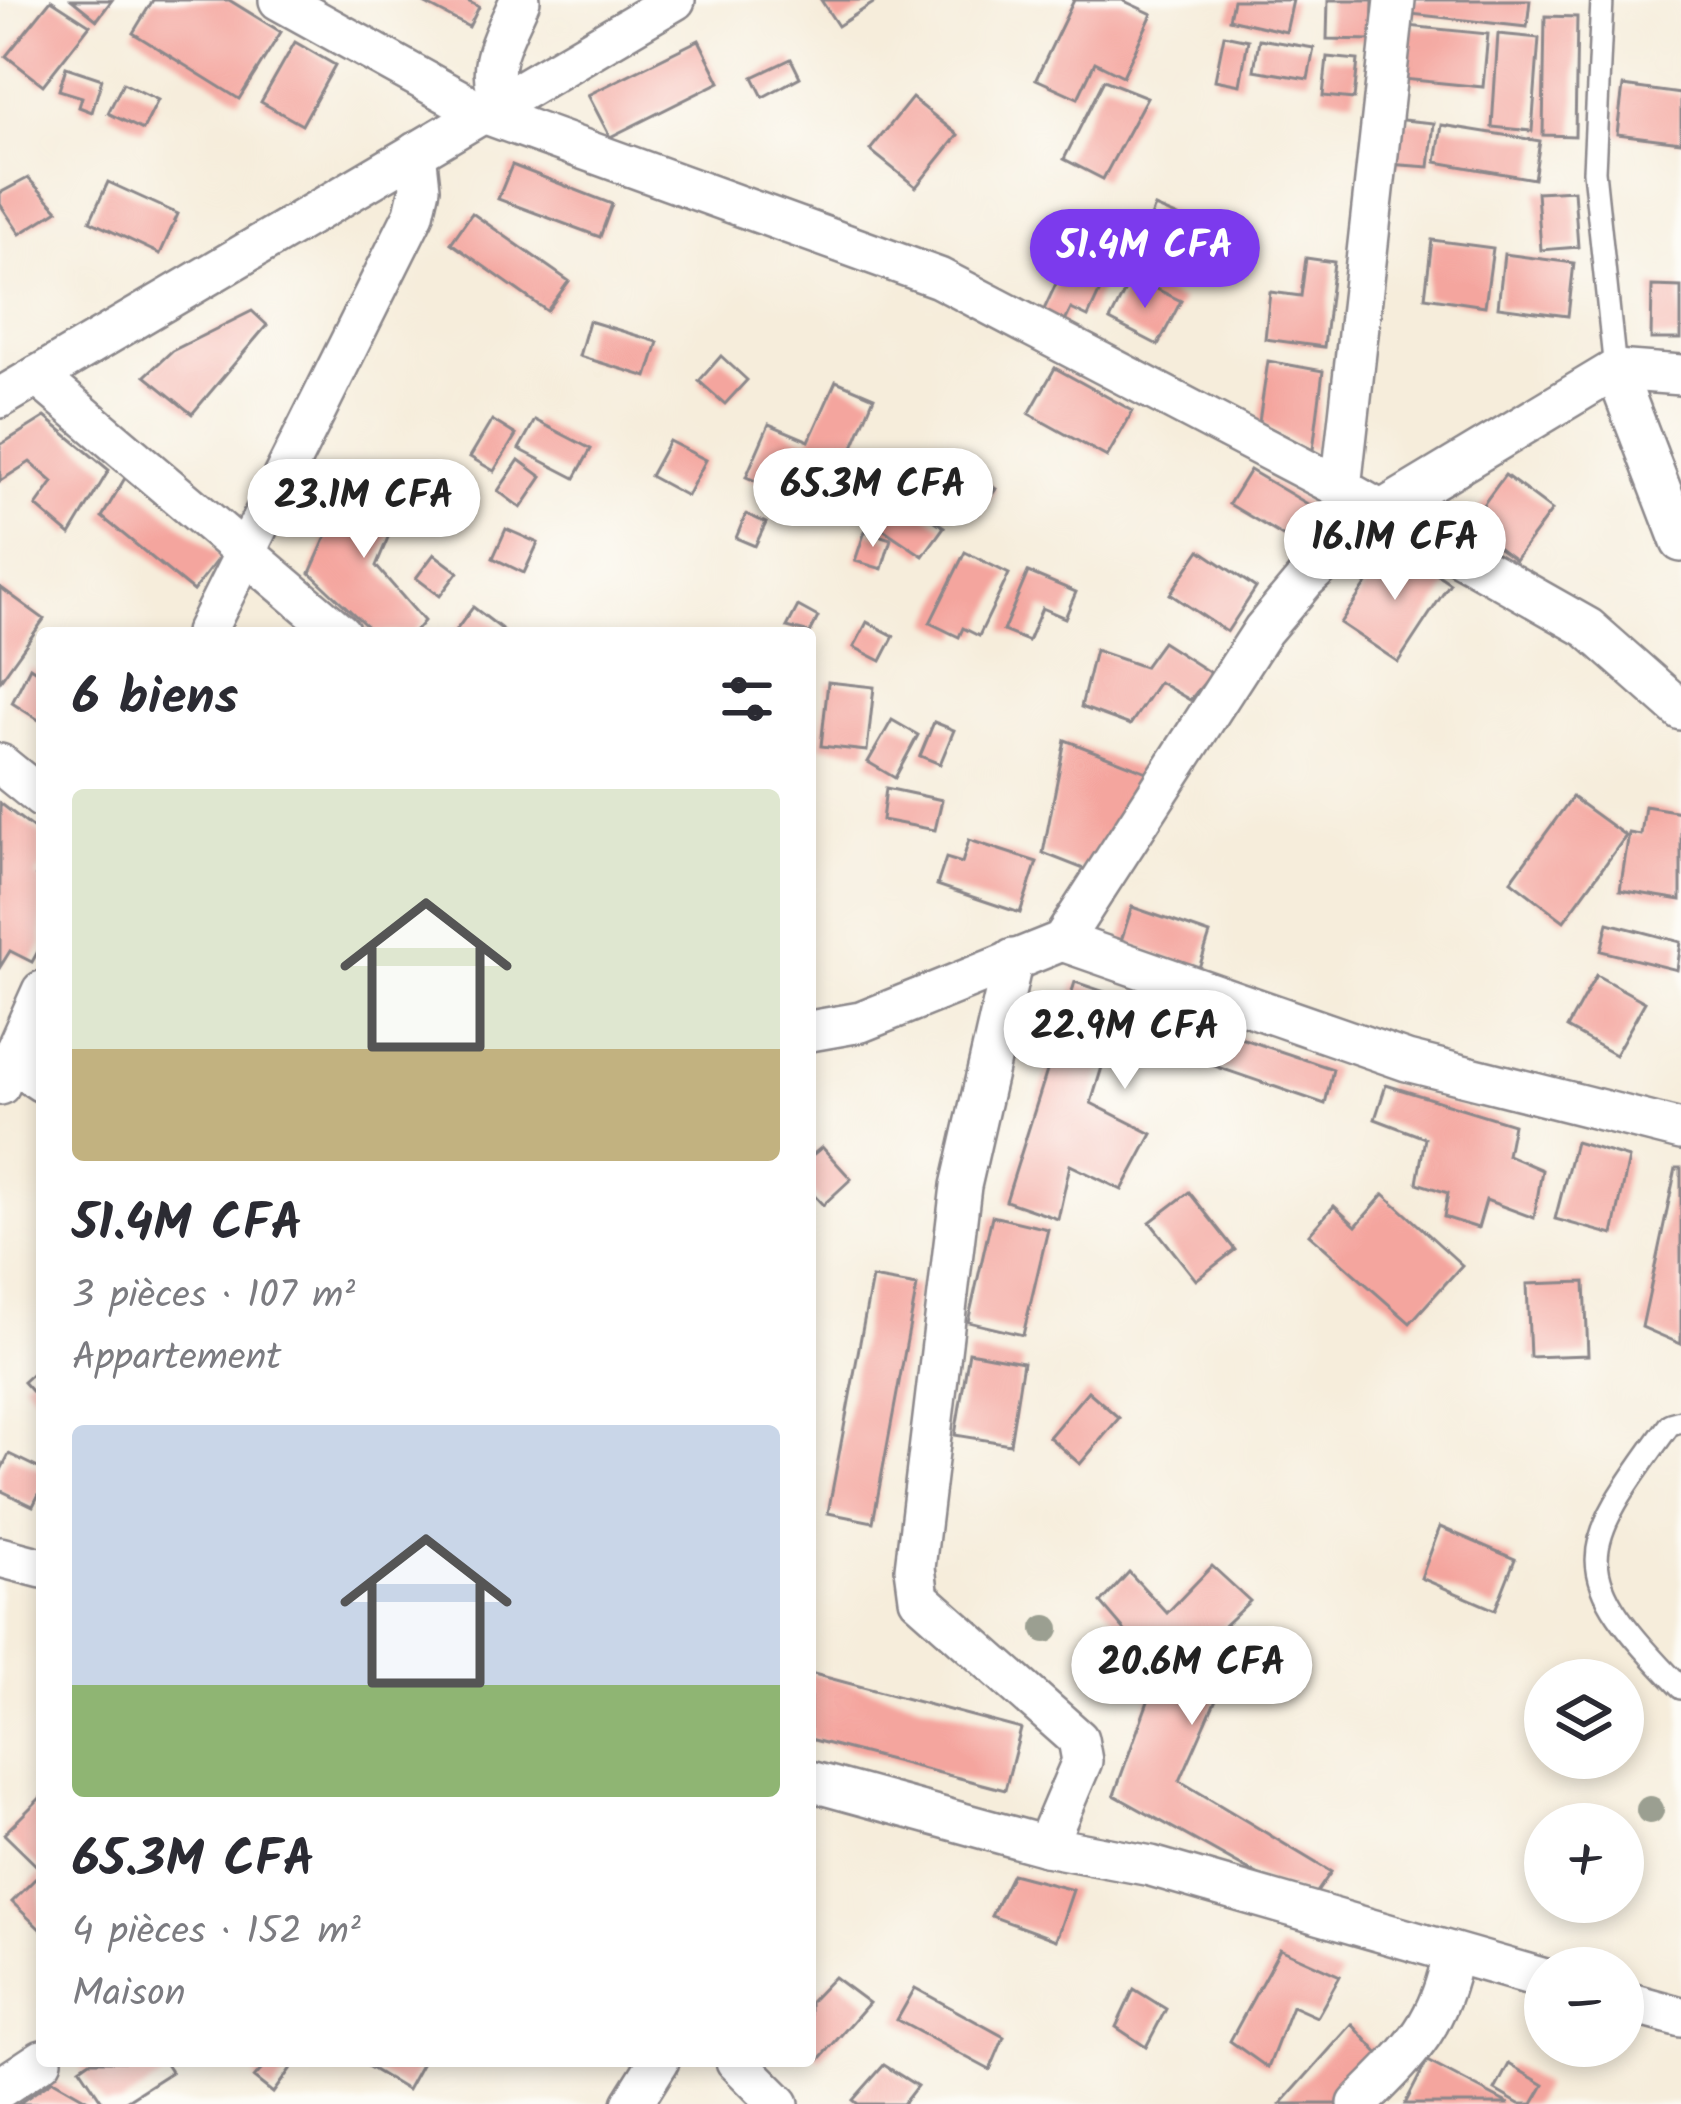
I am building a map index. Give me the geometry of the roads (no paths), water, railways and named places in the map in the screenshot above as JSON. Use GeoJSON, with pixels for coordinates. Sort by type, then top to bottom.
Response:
{"type":"FeatureCollection","features":[{"type":"Feature","properties":{"kind":"street"},"geometry":{"type":"LineString","coordinates":[[279,0],[493,107],[939,278],[1341,488],[1588,628],[1681,710]]}},
{"type":"Feature","properties":{"kind":"street"},"geometry":{"type":"LineString","coordinates":[[493,107],[492,68],[520,0]]}},
{"type":"Feature","properties":{"kind":"street"},"geometry":{"type":"LineString","coordinates":[[0,398],[675,0]]}},
{"type":"Feature","properties":{"kind":"street"},"geometry":{"type":"LineString","coordinates":[[1341,488],[1396,0]]}},
{"type":"Feature","properties":{"kind":"street"},"geometry":{"type":"LineString","coordinates":[[208,627],[414,214],[420,188],[416,152]]}},
{"type":"Feature","properties":{"kind":"street"},"geometry":{"type":"LineString","coordinates":[[816,1029],[861,1022],[1062,941],[1263,630],[1306,580],[1379,512],[1615,370],[1681,375]]}},
{"type":"Feature","properties":{"kind":"street"},"geometry":{"type":"LineString","coordinates":[[1615,370],[1681,542]]}},
{"type":"Feature","properties":{"kind":"street"},"geometry":{"type":"LineString","coordinates":[[37,376],[333,627]]}},
{"type":"Feature","properties":{"kind":"street"},"geometry":{"type":"LineString","coordinates":[[0,764],[36,793]]}},
{"type":"Feature","properties":{"kind":"street"},"geometry":{"type":"LineString","coordinates":[[1062,941],[1407,1061],[1681,1130]]}},
{"type":"Feature","properties":{"kind":"street"},"geometry":{"type":"LineString","coordinates":[[1012,959],[962,1186],[915,1568],[919,1598],[1078,1739],[1082,1761],[1046,1846]]}},
{"type":"Feature","properties":{"kind":"street"},"geometry":{"type":"LineString","coordinates":[[17,1076],[36,1011]]}},
{"type":"Feature","properties":{"kind":"street"},"geometry":{"type":"LineString","coordinates":[[0,1557],[36,1566]]}},
{"type":"Feature","properties":{"kind":"street"},"geometry":{"type":"LineString","coordinates":[[816,1796],[1151,1866],[1524,1973]]}},
{"type":"Feature","properties":{"kind":"street"},"geometry":{"type":"LineString","coordinates":[[1358,2104],[1418,2041],[1444,2000],[1453,1953]]}},
{"type":"Feature","properties":{"kind":"street"},"geometry":{"type":"LineString","coordinates":[[1644,2007],[1681,2017]]}},
{"type":"Feature","properties":{"kind":"street"},"geometry":{"type":"LineString","coordinates":[[0,2088],[36,2064]]}},
{"type":"Feature","properties":{"kind":"street"},"geometry":{"type":"LineString","coordinates":[[632,2104],[654,2067]]}},
{"type":"Feature","properties":{"kind":"street"},"geometry":{"type":"LineString","coordinates":[[742,2067],[779,2104]]}},
{"type":"Feature","properties":{"kind":"lane"},"geometry":{"type":"LineString","coordinates":[[1602,0],[1594,170],[1615,370]]}},
{"type":"Feature","properties":{"kind":"lane"},"geometry":{"type":"LineString","coordinates":[[1681,1420],[1670,1424],[1614,1501],[1594,1546],[1597,1584],[1631,1636],[1681,1688]]}}]}
